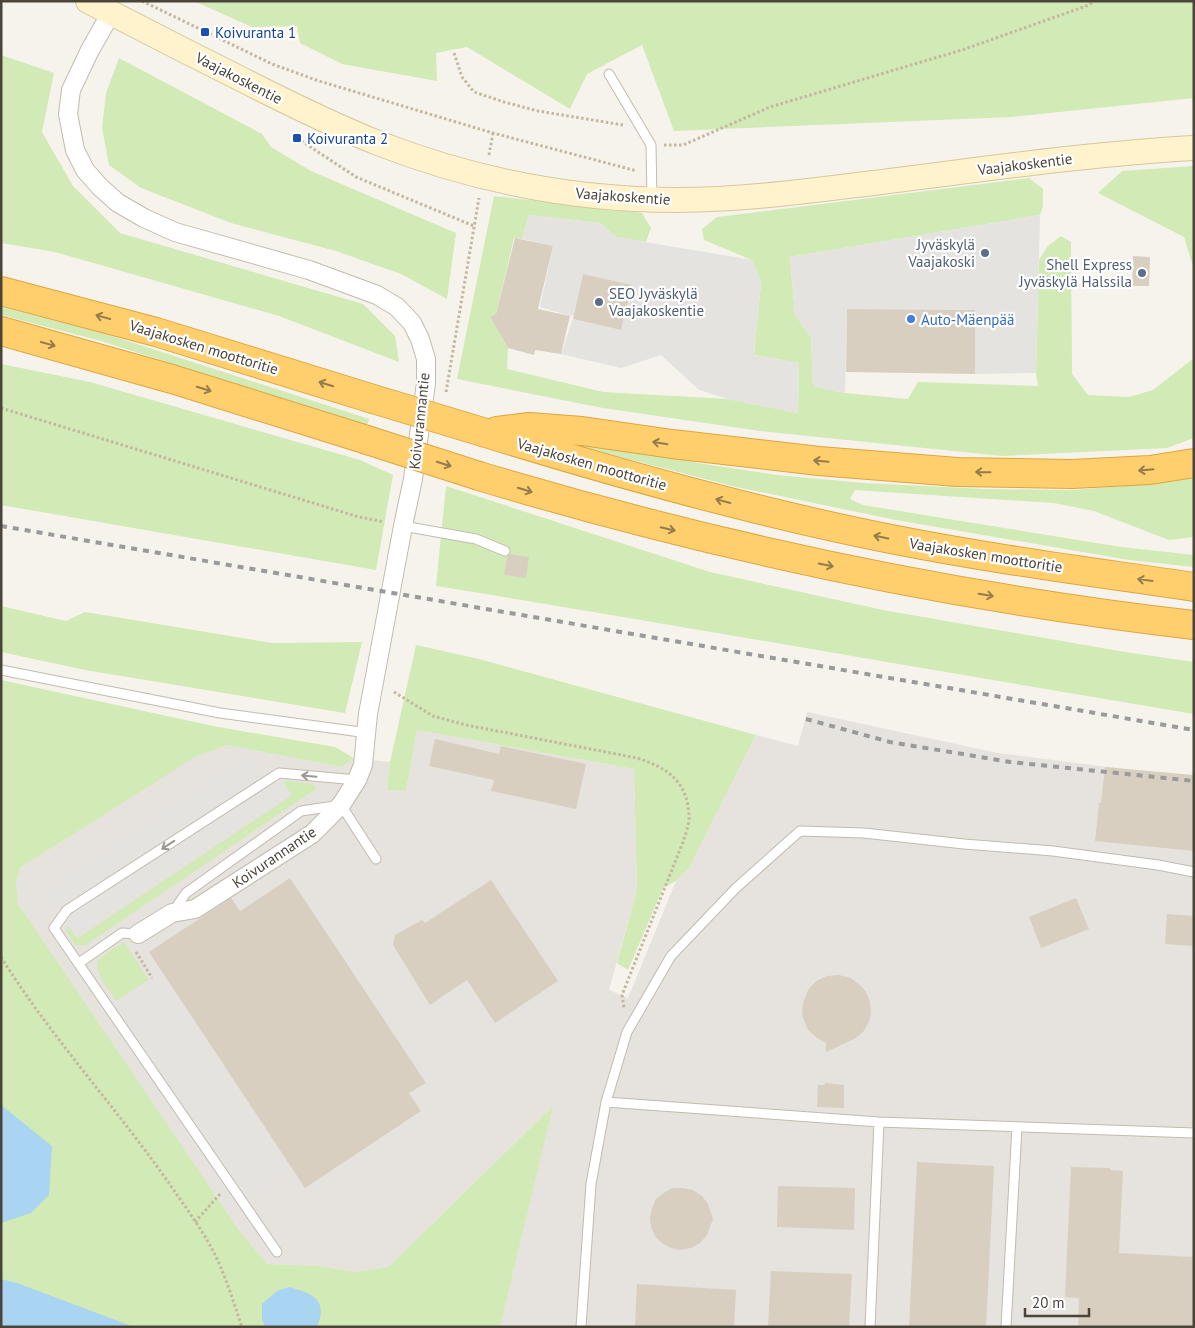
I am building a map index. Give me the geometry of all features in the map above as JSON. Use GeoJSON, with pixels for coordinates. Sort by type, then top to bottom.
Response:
{"type":"FeatureCollection","features":[{"type":"Feature","properties":{"kind":"highway","name":"Vaajakosken moottoritie"},"geometry":{"type":"LineString","coordinates":[[1,291],[156,332],[650,482],[754,509],[883,537],[1015,560],[1194,587]]}},
{"type":"Feature","properties":{"kind":"highway"},"geometry":{"type":"LineString","coordinates":[[1,331],[162,376],[479,476],[621,517],[886,577],[1018,601],[1186,626]]}},
{"type":"Feature","properties":{"kind":"highway"},"geometry":{"type":"LineString","coordinates":[[486,433],[529,427],[582,431],[672,444],[819,461],[957,472],[1072,474],[1150,470],[1194,463]]}},
{"type":"Feature","properties":{"kind":"main road","name":"Vaajakoskentie"},"geometry":{"type":"LineString","coordinates":[[88,1],[113,10],[305,112],[380,144],[492,178],[539,188],[594,196],[652,200],[709,199],[814,190],[1070,158],[1194,148]]}},
{"type":"Feature","properties":{"kind":"street","name":"Koivurannantie"},"geometry":{"type":"LineString","coordinates":[[113,10],[71,90],[68,114],[75,150],[86,170],[100,187],[118,203],[144,218],[175,232],[309,270],[377,295],[397,307],[412,323],[420,339],[426,359],[426,383],[413,479],[368,714],[364,765],[357,780],[341,805],[312,834],[195,909],[172,913],[138,934]]}},
{"type":"Feature","properties":{"kind":"lane"},"geometry":{"type":"LineString","coordinates":[[609,74],[651,146],[652,200]]}},
{"type":"Feature","properties":{"kind":"lane"},"geometry":{"type":"LineString","coordinates":[[403,526],[476,539],[505,551]]}},
{"type":"Feature","properties":{"kind":"lane"},"geometry":{"type":"LineString","coordinates":[[1,670],[220,713],[368,733]]}},
{"type":"Feature","properties":{"kind":"lane"},"geometry":{"type":"LineString","coordinates":[[277,1252],[54,928],[67,910],[279,773],[357,780]]}},
{"type":"Feature","properties":{"kind":"lane"},"geometry":{"type":"LineString","coordinates":[[172,913],[186,893],[301,811],[341,805],[376,859]]}},
{"type":"Feature","properties":{"kind":"lane"},"geometry":{"type":"LineString","coordinates":[[581,1327],[591,1184],[606,1102],[627,1032],[671,956],[736,888],[800,831],[864,833],[964,844],[1054,851],[1158,865],[1194,872]]}},
{"type":"Feature","properties":{"kind":"lane"},"geometry":{"type":"LineString","coordinates":[[79,962],[122,933],[138,934]]}},
{"type":"Feature","properties":{"kind":"lane"},"geometry":{"type":"LineString","coordinates":[[606,1102],[880,1122],[1194,1133]]}},
{"type":"Feature","properties":{"kind":"lane"},"geometry":{"type":"LineString","coordinates":[[870,1327],[880,1122]]}},
{"type":"Feature","properties":{"kind":"lane"},"geometry":{"type":"LineString","coordinates":[[1006,1327],[1018,1128]]}},
{"type":"Feature","properties":{"kind":"path","name":"Vaajakoskentie"},"geometry":{"type":"LineString","coordinates":[[142,1],[272,64],[319,81],[493,133],[652,176]]}},
{"type":"Feature","properties":{"kind":"path"},"geometry":{"type":"LineString","coordinates":[[651,146],[683,145],[770,107],[965,49],[1089,5],[1094,1]]}},
{"type":"Feature","properties":{"kind":"path"},"geometry":{"type":"LineString","coordinates":[[454,53],[462,77],[474,92],[538,111],[641,129]]}},
{"type":"Feature","properties":{"kind":"path"},"geometry":{"type":"LineString","coordinates":[[488,160],[493,133]]}},
{"type":"Feature","properties":{"kind":"path"},"geometry":{"type":"LineString","coordinates":[[297,138],[356,177],[474,226]]}},
{"type":"Feature","properties":{"kind":"path"},"geometry":{"type":"LineString","coordinates":[[447,390],[480,193]]}},
{"type":"Feature","properties":{"kind":"path"},"geometry":{"type":"LineString","coordinates":[[1,408],[359,517],[403,526]]}},
{"type":"Feature","properties":{"kind":"path"},"geometry":{"type":"LineString","coordinates":[[394,692],[432,716],[466,725],[637,758],[655,764],[673,775],[680,784],[684,793],[689,820],[683,842],[622,995]]}},
{"type":"Feature","properties":{"kind":"path"},"geometry":{"type":"LineString","coordinates":[[138,934],[136,951],[152,978]]}},
{"type":"Feature","properties":{"kind":"path"},"geometry":{"type":"LineString","coordinates":[[1,957],[17,983],[54,1033],[144,1147],[196,1222],[212,1249],[242,1327]]}},
{"type":"Feature","properties":{"kind":"path"},"geometry":{"type":"LineString","coordinates":[[196,1222],[230,1182]]}},
{"type":"Feature","properties":{"kind":"shaded area"},"geometry":{"type":"Polygon","coordinates":[[[529,215],[600,223],[616,237],[752,260],[761,282],[754,355],[799,363],[798,413],[728,399],[699,390],[661,355],[621,368],[561,354],[573,319],[621,330],[631,285],[583,274],[574,315],[570,316],[540,307],[553,246],[522,239],[529,215]]]}},
{"type":"Feature","properties":{"kind":"shaded area"},"geometry":{"type":"Polygon","coordinates":[[[1040,215],[1036,373],[975,374],[975,310],[847,309],[845,393],[813,386],[811,337],[795,315],[790,257],[1040,215]]]}},
{"type":"Feature","properties":{"kind":"shaded area"},"geometry":{"type":"Polygon","coordinates":[[[807,712],[998,753],[1194,778],[1194,1327],[500,1327],[552,1107],[388,1267],[355,1272],[318,1266],[267,1264],[238,1229],[47,952],[18,904],[16,882],[20,868],[194,757],[227,745],[342,767],[354,758],[390,762],[387,790],[406,791],[417,730],[634,769],[637,890],[609,990],[628,998],[676,881],[689,868],[756,735],[798,746],[807,712]]]}},
{"type":"Feature","properties":{"kind":"shaded area"},"geometry":{"type":"Polygon","coordinates":[[[247,758],[257,771],[283,782],[292,795],[77,938],[48,894],[247,758]]]}},
{"type":"Feature","properties":{"kind":"shaded area"},"geometry":{"type":"Polygon","coordinates":[[[158,974],[287,1170],[232,1206],[103,1010],[158,974]]]}},
{"type":"Feature","properties":{"kind":"green space"},"geometry":{"type":"Polygon","coordinates":[[[194,1],[1194,1],[1194,98],[1012,117],[674,131],[642,45],[587,74],[570,109],[467,47],[436,53],[437,81],[342,64],[300,43],[297,26],[252,27],[194,1]]]}},
{"type":"Feature","properties":{"kind":"green space"},"geometry":{"type":"Polygon","coordinates":[[[1,55],[54,73],[42,132],[73,186],[120,233],[363,304],[395,336],[399,362],[279,316],[55,252],[1,243],[1,55]]]}},
{"type":"Feature","properties":{"kind":"green space"},"geometry":{"type":"Polygon","coordinates":[[[119,58],[262,134],[271,147],[311,171],[456,233],[447,299],[401,274],[336,251],[231,223],[141,188],[109,165],[102,128],[106,93],[119,58]]]}},
{"type":"Feature","properties":{"kind":"green space"},"geometry":{"type":"Polygon","coordinates":[[[1194,166],[1194,270],[1184,237],[1098,193],[1122,171],[1194,166]]]}},
{"type":"Feature","properties":{"kind":"green space"},"geometry":{"type":"Polygon","coordinates":[[[1029,178],[1043,189],[1043,206],[1040,215],[790,257],[795,315],[811,337],[813,386],[845,393],[908,399],[918,382],[1038,386],[1036,373],[1039,260],[1048,246],[1061,236],[1071,242],[1072,374],[1088,395],[1129,397],[1153,390],[1194,358],[1194,438],[1167,448],[1002,456],[760,431],[603,408],[457,379],[494,196],[642,213],[651,228],[646,242],[616,237],[600,223],[529,215],[522,239],[514,238],[496,314],[490,317],[508,348],[507,369],[603,392],[728,399],[798,413],[799,363],[754,355],[761,282],[752,260],[704,240],[702,229],[717,217],[1029,178]]]}},
{"type":"Feature","properties":{"kind":"green space"},"geometry":{"type":"Polygon","coordinates":[[[1,307],[103,333],[369,419],[367,426],[101,341],[1,315],[1,307]]]}},
{"type":"Feature","properties":{"kind":"green space"},"geometry":{"type":"Polygon","coordinates":[[[1,364],[90,382],[360,460],[393,475],[376,570],[1,505],[1,364]]]}},
{"type":"Feature","properties":{"kind":"green space"},"geometry":{"type":"Polygon","coordinates":[[[559,441],[628,448],[698,463],[777,475],[863,483],[984,489],[1073,490],[1149,484],[1194,476],[1194,537],[1169,540],[1094,511],[1054,503],[855,490],[850,499],[863,505],[1121,547],[1194,555],[1194,567],[1129,560],[896,520],[736,487],[559,441]]]}},
{"type":"Feature","properties":{"kind":"green space"},"geometry":{"type":"Polygon","coordinates":[[[446,486],[710,572],[883,610],[1125,652],[1194,662],[1194,714],[436,586],[446,486]]]}},
{"type":"Feature","properties":{"kind":"green space"},"geometry":{"type":"Polygon","coordinates":[[[1,606],[66,621],[85,612],[272,643],[362,642],[345,713],[85,670],[1,652],[1,606]]]}},
{"type":"Feature","properties":{"kind":"green space"},"geometry":{"type":"Polygon","coordinates":[[[416,645],[479,659],[756,735],[689,868],[676,881],[663,888],[628,970],[617,963],[637,890],[634,769],[417,730],[406,791],[387,790],[390,762],[416,645]]]}},
{"type":"Feature","properties":{"kind":"green space"},"geometry":{"type":"Polygon","coordinates":[[[1,680],[213,726],[335,747],[354,758],[342,767],[227,745],[195,757],[20,868],[16,882],[18,904],[238,1229],[267,1264],[318,1266],[355,1272],[388,1267],[553,1106],[500,1327],[1,1327],[1,680]]]}},
{"type":"Feature","properties":{"kind":"green space"},"geometry":{"type":"Polygon","coordinates":[[[283,782],[314,784],[316,789],[84,946],[75,945],[66,931],[68,926],[78,938],[291,795],[283,782]]]}},
{"type":"Feature","properties":{"kind":"green space"},"geometry":{"type":"Polygon","coordinates":[[[124,942],[149,980],[117,1001],[103,981],[98,965],[99,960],[104,955],[124,942]]]}},
{"type":"Feature","properties":{"kind":"water"},"geometry":{"type":"Polygon","coordinates":[[[1,1105],[52,1146],[49,1195],[31,1213],[1,1223],[1,1105]]]}},
{"type":"Feature","properties":{"kind":"water"},"geometry":{"type":"Polygon","coordinates":[[[1,1279],[17,1283],[134,1327],[1,1327],[1,1279]]]}},
{"type":"Feature","properties":{"kind":"water"},"geometry":{"type":"Polygon","coordinates":[[[289,1287],[311,1295],[316,1299],[321,1310],[317,1327],[265,1327],[262,1319],[262,1304],[277,1291],[289,1287]]]}},
{"type":"Feature","properties":{"kind":"building"},"geometry":{"type":"Polygon","coordinates":[[[515,238],[553,246],[538,309],[570,316],[561,354],[535,350],[534,355],[508,348],[490,317],[496,314],[515,238]]]}},
{"type":"Feature","properties":{"kind":"building"},"geometry":{"type":"Polygon","coordinates":[[[1133,256],[1150,257],[1149,286],[1132,286],[1133,256]]]}},
{"type":"Feature","properties":{"kind":"building"},"geometry":{"type":"Polygon","coordinates":[[[583,274],[632,285],[621,330],[573,319],[583,274]]]}},
{"type":"Feature","properties":{"kind":"building"},"geometry":{"type":"Polygon","coordinates":[[[847,309],[975,310],[975,374],[846,372],[847,309]]]}},
{"type":"Feature","properties":{"kind":"building"},"geometry":{"type":"Polygon","coordinates":[[[510,554],[529,557],[526,578],[504,575],[507,557],[510,554]]]}},
{"type":"Feature","properties":{"kind":"building"},"geometry":{"type":"Polygon","coordinates":[[[435,739],[499,754],[501,746],[586,764],[576,809],[491,791],[494,780],[429,766],[435,739]]]}},
{"type":"Feature","properties":{"kind":"building"},"geometry":{"type":"Polygon","coordinates":[[[1105,767],[1194,775],[1194,851],[1095,841],[1105,767]]]}},
{"type":"Feature","properties":{"kind":"building"},"geometry":{"type":"Polygon","coordinates":[[[290,878],[426,1083],[409,1093],[421,1111],[305,1188],[149,952],[231,898],[240,911],[290,878]]]}},
{"type":"Feature","properties":{"kind":"building"},"geometry":{"type":"Polygon","coordinates":[[[491,880],[558,981],[495,1023],[467,980],[430,1005],[393,945],[395,935],[422,920],[425,923],[491,880]]]}},
{"type":"Feature","properties":{"kind":"building"},"geometry":{"type":"Polygon","coordinates":[[[1076,898],[1089,929],[1041,948],[1029,917],[1076,898]]]}},
{"type":"Feature","properties":{"kind":"building"},"geometry":{"type":"Polygon","coordinates":[[[1167,914],[1194,916],[1194,946],[1165,944],[1167,914]]]}},
{"type":"Feature","properties":{"kind":"building"},"geometry":{"type":"Polygon","coordinates":[[[839,975],[851,978],[862,987],[870,1002],[871,1014],[863,1032],[856,1038],[826,1052],[826,1043],[808,1030],[802,1015],[803,1003],[808,990],[816,981],[827,976],[839,975]]]}},
{"type":"Feature","properties":{"kind":"building"},"geometry":{"type":"Polygon","coordinates":[[[825,1083],[844,1085],[844,1108],[817,1107],[818,1085],[825,1085],[825,1083]]]}},
{"type":"Feature","properties":{"kind":"building"},"geometry":{"type":"Polygon","coordinates":[[[917,1162],[994,1166],[986,1327],[909,1327],[917,1162]]]}},
{"type":"Feature","properties":{"kind":"building"},"geometry":{"type":"Polygon","coordinates":[[[1071,1167],[1110,1168],[1110,1170],[1123,1171],[1119,1253],[1194,1257],[1194,1327],[1078,1327],[1079,1298],[1065,1297],[1071,1167]]]}},
{"type":"Feature","properties":{"kind":"building"},"geometry":{"type":"Polygon","coordinates":[[[778,1186],[855,1188],[854,1230],[777,1227],[778,1186]]]}},
{"type":"Feature","properties":{"kind":"building"},"geometry":{"type":"Polygon","coordinates":[[[672,1188],[693,1190],[702,1196],[708,1204],[713,1219],[707,1235],[700,1243],[691,1248],[680,1250],[671,1248],[655,1236],[651,1227],[650,1218],[656,1199],[672,1188]]]}},
{"type":"Feature","properties":{"kind":"building"},"geometry":{"type":"Polygon","coordinates":[[[771,1271],[852,1274],[849,1327],[768,1327],[771,1271]]]}},
{"type":"Feature","properties":{"kind":"building"},"geometry":{"type":"Polygon","coordinates":[[[637,1284],[736,1290],[734,1327],[635,1327],[637,1284]]]}},
{"type":"Feature","properties":{"kind":"railway"},"geometry":{"type":"LineString","coordinates":[[1,526],[1194,730]]}},
{"type":"Feature","properties":{"kind":"railway"},"geometry":{"type":"LineString","coordinates":[[806,719],[890,742],[1010,762],[1194,781]]}},
{"type":"Feature","properties":{"kind":"place","name":"Koivuranta 1"},"geometry":{"type":"Point","coordinates":[205,32]}},
{"type":"Feature","properties":{"kind":"place","name":"Koivuranta 2"},"geometry":{"type":"Point","coordinates":[297,138]}},
{"type":"Feature","properties":{"kind":"place","name":"Jyväskylä Vaajakoski"},"geometry":{"type":"Point","coordinates":[985,253]}},
{"type":"Feature","properties":{"kind":"place","name":"Shell Express Jyväskylä Halssila"},"geometry":{"type":"Point","coordinates":[1142,273]}},
{"type":"Feature","properties":{"kind":"place","name":"SEO Jyväskylä Vaajakoskentie"},"geometry":{"type":"Point","coordinates":[599,302]}},
{"type":"Feature","properties":{"kind":"place","name":"Auto-Mäenpää"},"geometry":{"type":"Point","coordinates":[911,319]}}]}
